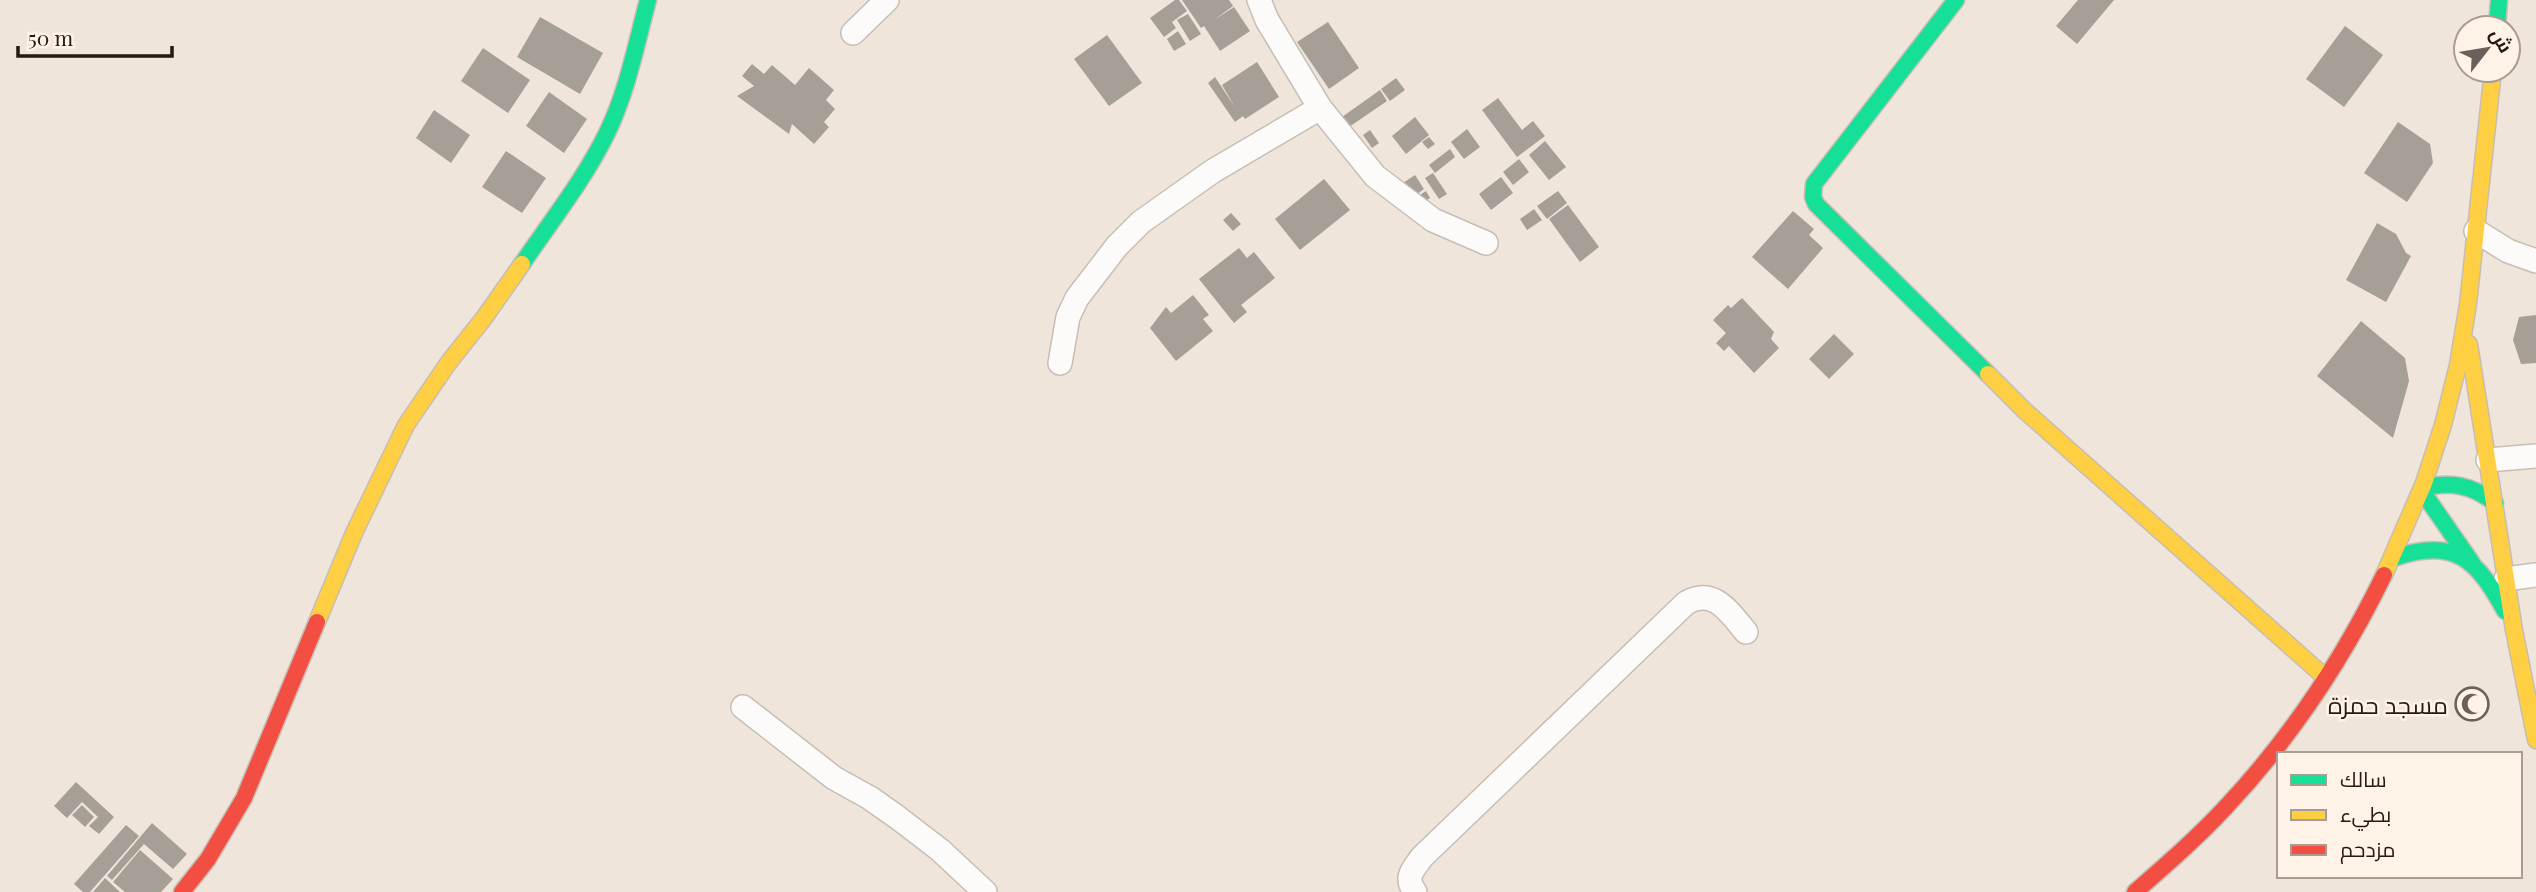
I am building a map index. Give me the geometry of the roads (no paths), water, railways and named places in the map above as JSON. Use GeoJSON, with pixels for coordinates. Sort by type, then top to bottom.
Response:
{"type":"FeatureCollection","features":[{"type":"Feature","properties":{"kind":"street"},"geometry":{"type":"LineString","coordinates":[[182,892],[208,859],[244,798],[354,533],[406,425],[582,179],[607,133],[623,94],[648,0]]}},
{"type":"Feature","properties":{"kind":"street"},"geometry":{"type":"LineString","coordinates":[[853,33],[887,0]]}},
{"type":"Feature","properties":{"kind":"street"},"geometry":{"type":"LineString","coordinates":[[1259,0],[1267,20],[1320,108],[1375,176],[1433,220],[1486,243]]}},
{"type":"Feature","properties":{"kind":"street"},"geometry":{"type":"LineString","coordinates":[[1956,0],[1814,184],[1813,197],[1816,204],[2024,410],[2326,678]]}},
{"type":"Feature","properties":{"kind":"street"},"geometry":{"type":"LineString","coordinates":[[2135,892],[2234,798],[2326,678],[2361,621],[2394,558],[2422,489],[2449,404],[2466,323],[2492,84]]}},
{"type":"Feature","properties":{"kind":"street"},"geometry":{"type":"LineString","coordinates":[[1060,363],[1068,317],[1077,298],[1117,246],[1141,222],[1213,171],[1320,108]]}},
{"type":"Feature","properties":{"kind":"street"},"geometry":{"type":"LineString","coordinates":[[2476,231],[2508,251],[2536,261]]}},
{"type":"Feature","properties":{"kind":"street"},"geometry":{"type":"LineString","coordinates":[[2466,323],[2514,630],[2536,740]]}},
{"type":"Feature","properties":{"kind":"street"},"geometry":{"type":"LineString","coordinates":[[2488,460],[2536,456]]}},
{"type":"Feature","properties":{"kind":"street"},"geometry":{"type":"LineString","coordinates":[[2422,489],[2437,483],[2453,482],[2476,489],[2495,503]]}},
{"type":"Feature","properties":{"kind":"street"},"geometry":{"type":"LineString","coordinates":[[2422,489],[2433,512],[2462,545],[2472,563],[2495,590],[2514,630]]}},
{"type":"Feature","properties":{"kind":"street"},"geometry":{"type":"LineString","coordinates":[[2394,558],[2420,549],[2434,549],[2460,555],[2472,563]]}},
{"type":"Feature","properties":{"kind":"street"},"geometry":{"type":"LineString","coordinates":[[2506,579],[2536,575]]}},
{"type":"Feature","properties":{"kind":"street"},"geometry":{"type":"LineString","coordinates":[[1415,892],[1409,874],[1422,857],[1686,603],[1696,597],[1709,597],[1728,611],[1746,632]]}},
{"type":"Feature","properties":{"kind":"street"},"geometry":{"type":"LineString","coordinates":[[743,707],[834,778],[897,817],[940,850],[985,892]]}},
{"type":"Feature","properties":{"kind":"place","name":"مسجد حمزة"},"geometry":{"type":"Point","coordinates":[2472,704]}}]}
